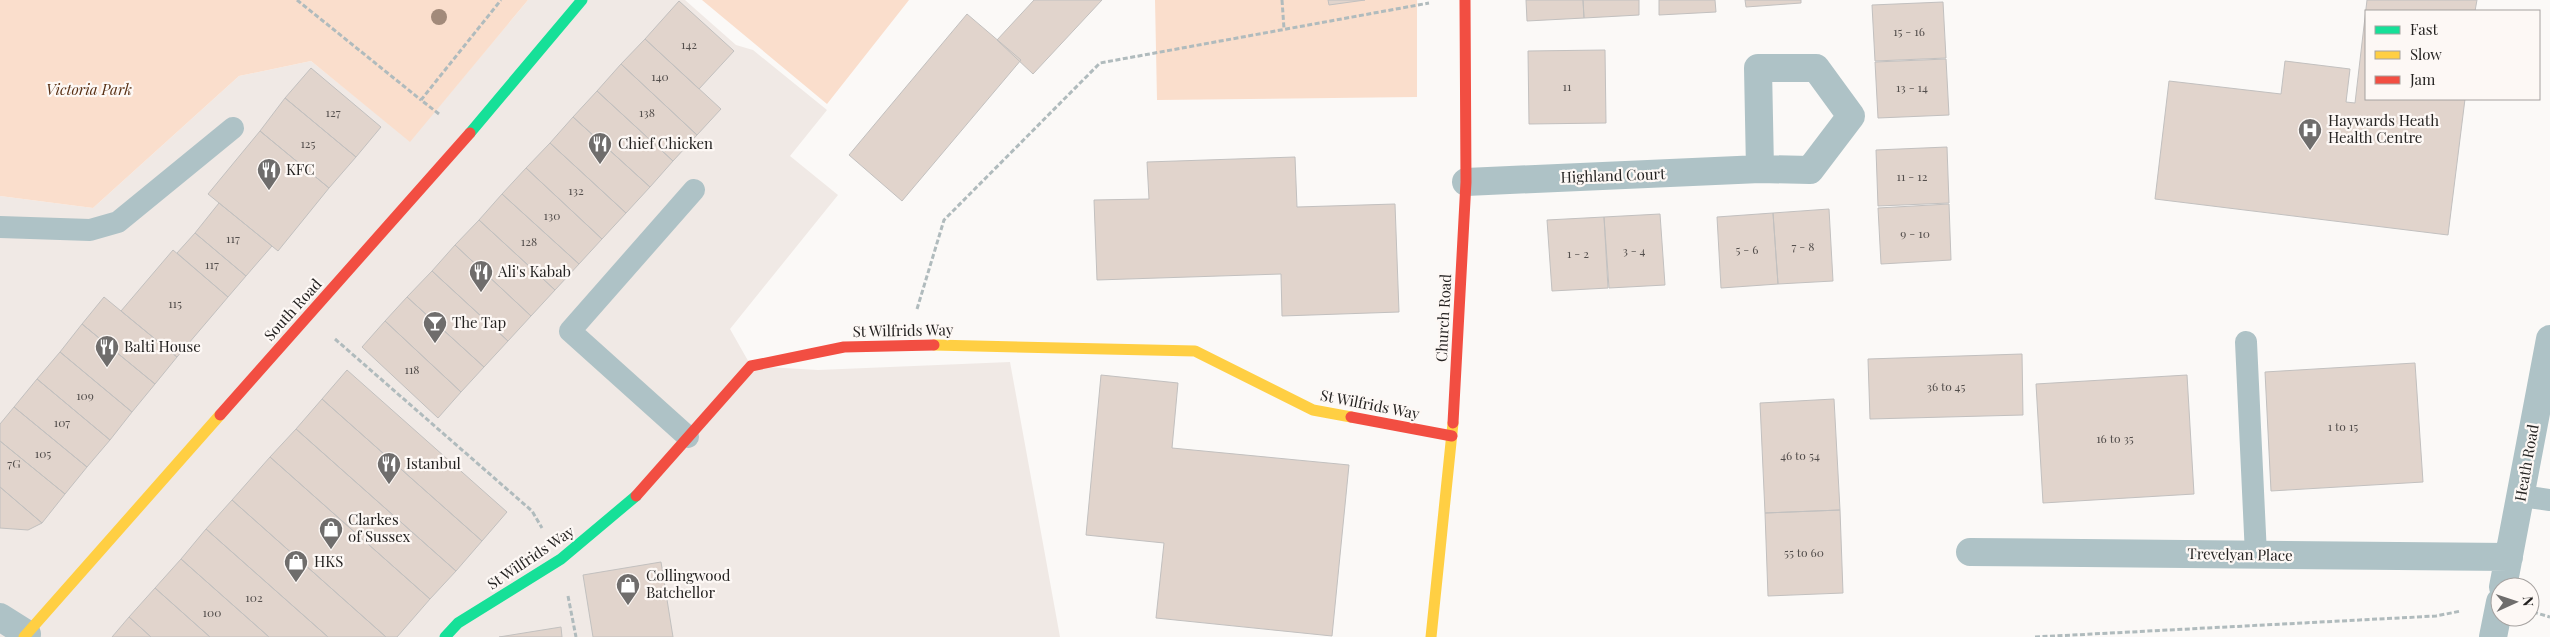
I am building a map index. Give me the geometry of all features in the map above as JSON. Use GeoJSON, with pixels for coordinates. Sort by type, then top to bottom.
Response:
{"type":"FeatureCollection","features":[{"type":"Feature","properties":{"kind":"street","name":"South Road"},"geometry":{"type":"LineString","coordinates":[[25,636],[467,136],[582,0]]}},
{"type":"Feature","properties":{"kind":"street","name":"Church Road"},"geometry":{"type":"LineString","coordinates":[[1431,637],[1452,436],[1466,182],[1466,0]]}},
{"type":"Feature","properties":{"kind":"street","name":"Highland Court"},"geometry":{"type":"LineString","coordinates":[[1466,182],[1760,169]]}},
{"type":"Feature","properties":{"kind":"street","name":"Heath Road"},"geometry":{"type":"LineString","coordinates":[[2505,577],[2550,339]]}},
{"type":"Feature","properties":{"kind":"street","name":"St Wilfrids Way"},"geometry":{"type":"LineString","coordinates":[[445,637],[458,623],[561,559],[632,501],[751,366],[844,347],[907,344],[1195,351],[1313,410],[1452,436]]}},
{"type":"Feature","properties":{"kind":"street","name":"Trevelyan Place"},"geometry":{"type":"LineString","coordinates":[[1970,552],[2509,557]]}},
{"type":"Feature","properties":{"kind":"street"},"geometry":{"type":"LineString","coordinates":[[0,617],[25,636]]}},
{"type":"Feature","properties":{"kind":"lane"},"geometry":{"type":"LineString","coordinates":[[0,227],[90,230],[118,222],[232,128]]}},
{"type":"Feature","properties":{"kind":"lane"},"geometry":{"type":"LineString","coordinates":[[688,437],[570,331],[694,190]]}},
{"type":"Feature","properties":{"kind":"lane"},"geometry":{"type":"LineString","coordinates":[[2246,342],[2256,555]]}},
{"type":"Feature","properties":{"kind":"lane"},"geometry":{"type":"LineString","coordinates":[[2521,496],[2550,500]]}},
{"type":"Feature","properties":{"kind":"path"},"geometry":{"type":"LineString","coordinates":[[297,0],[467,136]]}},
{"type":"Feature","properties":{"kind":"path"},"geometry":{"type":"LineString","coordinates":[[421,100],[501,0]]}},
{"type":"Feature","properties":{"kind":"path"},"geometry":{"type":"LineString","coordinates":[[1282,0],[1284,29]]}},
{"type":"Feature","properties":{"kind":"path"},"geometry":{"type":"LineString","coordinates":[[907,344],[944,220],[1100,63],[1438,2]]}},
{"type":"Feature","properties":{"kind":"path"},"geometry":{"type":"LineString","coordinates":[[308,315],[532,511],[561,559],[576,637]]}},
{"type":"Feature","properties":{"kind":"path"},"geometry":{"type":"LineString","coordinates":[[2035,637],[2436,616],[2490,604]]}},
{"type":"Feature","properties":{"kind":"shaded area"},"geometry":{"type":"Polygon","coordinates":[[[528,0],[685,0],[736,45],[753,50],[827,110],[790,156],[838,195],[730,329],[751,366],[818,370],[1010,362],[1060,637],[0,637],[0,196],[93,208],[239,76],[311,61],[410,141],[528,0]]]}},
{"type":"Feature","properties":{"kind":"green space","name":"Victoria Park"},"geometry":{"type":"Polygon","coordinates":[[[0,0],[528,0],[410,142],[311,61],[239,76],[93,208],[0,196],[0,0]]]}},
{"type":"Feature","properties":{"kind":"green space"},"geometry":{"type":"Polygon","coordinates":[[[702,0],[909,0],[827,104],[702,0]]]}},
{"type":"Feature","properties":{"kind":"green space"},"geometry":{"type":"Polygon","coordinates":[[[1155,0],[1417,0],[1417,97],[1157,100],[1155,0]]]}},
{"type":"Feature","properties":{"kind":"building"},"geometry":{"type":"Polygon","coordinates":[[[1034,0],[1102,0],[1033,74],[997,40],[1034,0]]]}},
{"type":"Feature","properties":{"kind":"building"},"geometry":{"type":"Polygon","coordinates":[[[1328,0],[1365,0],[1329,5],[1328,0]]]}},
{"type":"Feature","properties":{"kind":"building"},"geometry":{"type":"Polygon","coordinates":[[[1526,0],[1583,0],[1584,18],[1527,21],[1526,0]]]}},
{"type":"Feature","properties":{"kind":"building"},"geometry":{"type":"Polygon","coordinates":[[[1583,0],[1639,0],[1639,15],[1584,18],[1583,0]]]}},
{"type":"Feature","properties":{"kind":"building"},"geometry":{"type":"Polygon","coordinates":[[[1659,0],[1715,0],[1716,12],[1659,15],[1659,0]]]}},
{"type":"Feature","properties":{"kind":"building"},"geometry":{"type":"Polygon","coordinates":[[[1745,0],[1801,0],[1801,3],[1746,7],[1745,0]]]}},
{"type":"Feature","properties":{"kind":"building","name":"Haywards Heath Health Centre"},"geometry":{"type":"Polygon","coordinates":[[[2367,0],[2477,0],[2475,10],[2366,10],[2367,0]]]}},
{"type":"Feature","properties":{"kind":"building"},"geometry":{"type":"Polygon","coordinates":[[[679,1],[734,51],[699,89],[645,39],[679,1]]]}},
{"type":"Feature","properties":{"kind":"building"},"geometry":{"type":"Polygon","coordinates":[[[1943,2],[1946,58],[1875,61],[1872,5],[1943,2]]]}},
{"type":"Feature","properties":{"kind":"building"},"geometry":{"type":"Polygon","coordinates":[[[967,14],[1021,60],[902,201],[849,155],[967,14]]]}},
{"type":"Feature","properties":{"kind":"building","name":"Haywards Heath Health Centre"},"geometry":{"type":"Polygon","coordinates":[[[2365,17],[2365,100],[2465,100],[2448,235],[2155,199],[2169,81],[2281,94],[2285,61],[2350,69],[2346,102],[2355,103],[2365,17]]]}},
{"type":"Feature","properties":{"kind":"building"},"geometry":{"type":"Polygon","coordinates":[[[645,39],[721,109],[697,135],[621,64],[645,39]]]}},
{"type":"Feature","properties":{"kind":"building"},"geometry":{"type":"Polygon","coordinates":[[[1605,50],[1606,123],[1529,124],[1528,51],[1605,50]]]}},
{"type":"Feature","properties":{"kind":"building"},"geometry":{"type":"Polygon","coordinates":[[[1946,59],[1949,115],[1878,118],[1875,62],[1946,59]]]}},
{"type":"Feature","properties":{"kind":"building"},"geometry":{"type":"Polygon","coordinates":[[[621,64],[697,135],[673,161],[597,91],[621,64]]]}},
{"type":"Feature","properties":{"kind":"building"},"geometry":{"type":"Polygon","coordinates":[[[311,68],[381,127],[356,157],[285,98],[311,68]]]}},
{"type":"Feature","properties":{"kind":"building"},"geometry":{"type":"Polygon","coordinates":[[[597,91],[673,161],[650,187],[573,117],[597,91]]]}},
{"type":"Feature","properties":{"kind":"building"},"geometry":{"type":"Polygon","coordinates":[[[285,98],[356,157],[329,188],[260,131],[285,98]]]}},
{"type":"Feature","properties":{"kind":"building","name":"Chief Chicken"},"geometry":{"type":"Polygon","coordinates":[[[573,117],[650,187],[626,213],[550,143],[573,117]]]}},
{"type":"Feature","properties":{"kind":"building","name":"KFC"},"geometry":{"type":"Polygon","coordinates":[[[260,131],[329,188],[278,251],[208,194],[260,131]]]}},
{"type":"Feature","properties":{"kind":"building"},"geometry":{"type":"Polygon","coordinates":[[[550,143],[626,213],[602,239],[526,168],[550,143]]]}},
{"type":"Feature","properties":{"kind":"building"},"geometry":{"type":"Polygon","coordinates":[[[1947,147],[1949,203],[1878,206],[1876,150],[1947,147]]]}},
{"type":"Feature","properties":{"kind":"building"},"geometry":{"type":"Polygon","coordinates":[[[1295,157],[1297,207],[1395,204],[1399,312],[1282,316],[1281,274],[1097,280],[1094,200],[1149,199],[1147,162],[1295,157]]]}},
{"type":"Feature","properties":{"kind":"building"},"geometry":{"type":"Polygon","coordinates":[[[526,168],[602,239],[579,264],[502,194],[526,168]]]}},
{"type":"Feature","properties":{"kind":"building"},"geometry":{"type":"Polygon","coordinates":[[[502,194],[579,264],[555,290],[479,220],[502,194]]]}},
{"type":"Feature","properties":{"kind":"building"},"geometry":{"type":"Polygon","coordinates":[[[219,203],[272,246],[246,276],[195,233],[219,203]]]}},
{"type":"Feature","properties":{"kind":"building"},"geometry":{"type":"Polygon","coordinates":[[[1949,204],[1951,260],[1881,264],[1878,208],[1949,204]]]}},
{"type":"Feature","properties":{"kind":"building"},"geometry":{"type":"Polygon","coordinates":[[[1829,209],[1833,281],[1778,284],[1773,213],[1829,209]]]}},
{"type":"Feature","properties":{"kind":"building"},"geometry":{"type":"Polygon","coordinates":[[[1773,213],[1778,284],[1721,288],[1717,217],[1773,213]]]}},
{"type":"Feature","properties":{"kind":"building"},"geometry":{"type":"Polygon","coordinates":[[[1660,214],[1665,285],[1609,288],[1604,217],[1660,214]]]}},
{"type":"Feature","properties":{"kind":"building"},"geometry":{"type":"Polygon","coordinates":[[[1604,217],[1608,288],[1552,291],[1547,220],[1604,217]]]}},
{"type":"Feature","properties":{"kind":"building"},"geometry":{"type":"Polygon","coordinates":[[[479,220],[555,290],[531,316],[455,245],[479,220]]]}},
{"type":"Feature","properties":{"kind":"building"},"geometry":{"type":"Polygon","coordinates":[[[195,233],[246,276],[228,297],[177,253],[195,233]]]}},
{"type":"Feature","properties":{"kind":"building","name":"Ali's Kabab"},"geometry":{"type":"Polygon","coordinates":[[[455,245],[531,316],[508,341],[432,271],[455,245]]]}},
{"type":"Feature","properties":{"kind":"building"},"geometry":{"type":"Polygon","coordinates":[[[173,250],[228,297],[177,357],[121,311],[173,250]]]}},
{"type":"Feature","properties":{"kind":"building"},"geometry":{"type":"Polygon","coordinates":[[[432,271],[508,341],[484,367],[407,297],[432,271]]]}},
{"type":"Feature","properties":{"kind":"building"},"geometry":{"type":"Polygon","coordinates":[[[104,297],[177,357],[155,384],[82,324],[104,297]]]}},
{"type":"Feature","properties":{"kind":"building","name":"The Tap"},"geometry":{"type":"Polygon","coordinates":[[[407,297],[484,367],[461,392],[385,321],[407,297]]]}},
{"type":"Feature","properties":{"kind":"building"},"geometry":{"type":"Polygon","coordinates":[[[385,321],[461,392],[438,418],[362,347],[385,321]]]}},
{"type":"Feature","properties":{"kind":"building","name":"Balti House"},"geometry":{"type":"Polygon","coordinates":[[[82,324],[155,384],[132,412],[60,352],[82,324]]]}},
{"type":"Feature","properties":{"kind":"building"},"geometry":{"type":"Polygon","coordinates":[[[60,352],[132,412],[110,440],[37,379],[60,352]]]}},
{"type":"Feature","properties":{"kind":"building"},"geometry":{"type":"Polygon","coordinates":[[[2022,354],[2023,415],[1870,419],[1868,359],[2022,354]]]}},
{"type":"Feature","properties":{"kind":"building"},"geometry":{"type":"Polygon","coordinates":[[[2415,363],[2423,482],[2271,491],[2265,372],[2415,363]]]}},
{"type":"Feature","properties":{"kind":"building"},"geometry":{"type":"Polygon","coordinates":[[[347,370],[507,512],[482,541],[322,399],[347,370]]]}},
{"type":"Feature","properties":{"kind":"building"},"geometry":{"type":"Polygon","coordinates":[[[1101,375],[1178,383],[1172,448],[1349,465],[1332,636],[1156,618],[1164,543],[1086,535],[1101,375]]]}},
{"type":"Feature","properties":{"kind":"building"},"geometry":{"type":"Polygon","coordinates":[[[2187,375],[2194,494],[2043,503],[2036,384],[2187,375]]]}},
{"type":"Feature","properties":{"kind":"building"},"geometry":{"type":"Polygon","coordinates":[[[37,379],[110,440],[87,467],[14,407],[37,379]]]}},
{"type":"Feature","properties":{"kind":"building","name":"Istanbul"},"geometry":{"type":"Polygon","coordinates":[[[322,399],[482,541],[456,571],[296,429],[322,399]]]}},
{"type":"Feature","properties":{"kind":"building"},"geometry":{"type":"Polygon","coordinates":[[[1834,399],[1840,510],[1765,513],[1760,403],[1834,399]]]}},
{"type":"Feature","properties":{"kind":"building"},"geometry":{"type":"Polygon","coordinates":[[[14,407],[87,467],[65,494],[0,441],[0,424],[14,407]]]}},
{"type":"Feature","properties":{"kind":"building"},"geometry":{"type":"Polygon","coordinates":[[[296,429],[456,571],[430,599],[270,457],[296,429]]]}},
{"type":"Feature","properties":{"kind":"building"},"geometry":{"type":"Polygon","coordinates":[[[0,441],[65,494],[42,523],[0,487],[0,441]]]}},
{"type":"Feature","properties":{"kind":"building","name":"Clarkes of Sussex"},"geometry":{"type":"Polygon","coordinates":[[[270,457],[430,599],[397,637],[386,637],[232,500],[270,457]]]}},
{"type":"Feature","properties":{"kind":"building"},"geometry":{"type":"Polygon","coordinates":[[[0,487],[42,523],[28,530],[0,528],[0,487]]]}},
{"type":"Feature","properties":{"kind":"building","name":"HKS"},"geometry":{"type":"Polygon","coordinates":[[[232,500],[386,637],[328,637],[206,529],[232,500]]]}},
{"type":"Feature","properties":{"kind":"building"},"geometry":{"type":"Polygon","coordinates":[[[1840,510],[1843,593],[1768,596],[1765,513],[1840,510]]]}},
{"type":"Feature","properties":{"kind":"building"},"geometry":{"type":"Polygon","coordinates":[[[206,529],[328,637],[269,637],[181,559],[206,529]]]}},
{"type":"Feature","properties":{"kind":"building"},"geometry":{"type":"Polygon","coordinates":[[[181,559],[269,637],[210,637],[155,588],[181,559]]]}},
{"type":"Feature","properties":{"kind":"building","name":"Collingwood Batchellor"},"geometry":{"type":"Polygon","coordinates":[[[661,562],[673,637],[593,637],[583,575],[661,562]]]}},
{"type":"Feature","properties":{"kind":"building"},"geometry":{"type":"Polygon","coordinates":[[[155,588],[210,637],[151,637],[129,617],[155,588]]]}},
{"type":"Feature","properties":{"kind":"building"},"geometry":{"type":"Polygon","coordinates":[[[129,617],[151,637],[112,637],[129,617]]]}},
{"type":"Feature","properties":{"kind":"building"},"geometry":{"type":"Polygon","coordinates":[[[561,627],[562,637],[499,637],[561,627]]]}},
{"type":"Feature","properties":{"kind":"traffic: fast"},"geometry":{"type":"LineString","coordinates":[[470,133],[582,0]]}},
{"type":"Feature","properties":{"kind":"traffic: fast"},"geometry":{"type":"LineString","coordinates":[[445,637],[458,623],[561,559],[636,496]]}},
{"type":"Feature","properties":{"kind":"traffic: slow"},"geometry":{"type":"LineString","coordinates":[[934,345],[1195,351],[1313,410],[1351,417]]}},
{"type":"Feature","properties":{"kind":"traffic: slow"},"geometry":{"type":"LineString","coordinates":[[24,637],[220,415]]}},
{"type":"Feature","properties":{"kind":"traffic: slow"},"geometry":{"type":"LineString","coordinates":[[1431,637],[1453,423]]}},
{"type":"Feature","properties":{"kind":"traffic: jam"},"geometry":{"type":"LineString","coordinates":[[1453,423],[1466,182],[1465,0]]}},
{"type":"Feature","properties":{"kind":"traffic: jam"},"geometry":{"type":"LineString","coordinates":[[220,415],[470,133]]}},
{"type":"Feature","properties":{"kind":"traffic: jam"},"geometry":{"type":"LineString","coordinates":[[636,496],[751,366],[844,347],[934,345]]}},
{"type":"Feature","properties":{"kind":"traffic: jam"},"geometry":{"type":"LineString","coordinates":[[1351,417],[1452,436]]}},
{"type":"Feature","properties":{"kind":"place","name":"Haywards Heath Health Centre"},"geometry":{"type":"Point","coordinates":[2310,151]}},
{"type":"Feature","properties":{"kind":"place","name":"Chief Chicken"},"geometry":{"type":"Point","coordinates":[600,165]}},
{"type":"Feature","properties":{"kind":"place","name":"KFC"},"geometry":{"type":"Point","coordinates":[269,191]}},
{"type":"Feature","properties":{"kind":"place","name":"Ali's Kabab"},"geometry":{"type":"Point","coordinates":[481,293]}},
{"type":"Feature","properties":{"kind":"place","name":"The Tap"},"geometry":{"type":"Point","coordinates":[435,344]}},
{"type":"Feature","properties":{"kind":"place","name":"Balti House"},"geometry":{"type":"Point","coordinates":[107,368]}},
{"type":"Feature","properties":{"kind":"place","name":"Istanbul"},"geometry":{"type":"Point","coordinates":[389,485]}},
{"type":"Feature","properties":{"kind":"place","name":"Clarkes of Sussex"},"geometry":{"type":"Point","coordinates":[331,550]}},
{"type":"Feature","properties":{"kind":"place","name":"HKS"},"geometry":{"type":"Point","coordinates":[296,583]}},
{"type":"Feature","properties":{"kind":"place","name":"Collingwood Batchellor"},"geometry":{"type":"Point","coordinates":[628,606]}}]}
